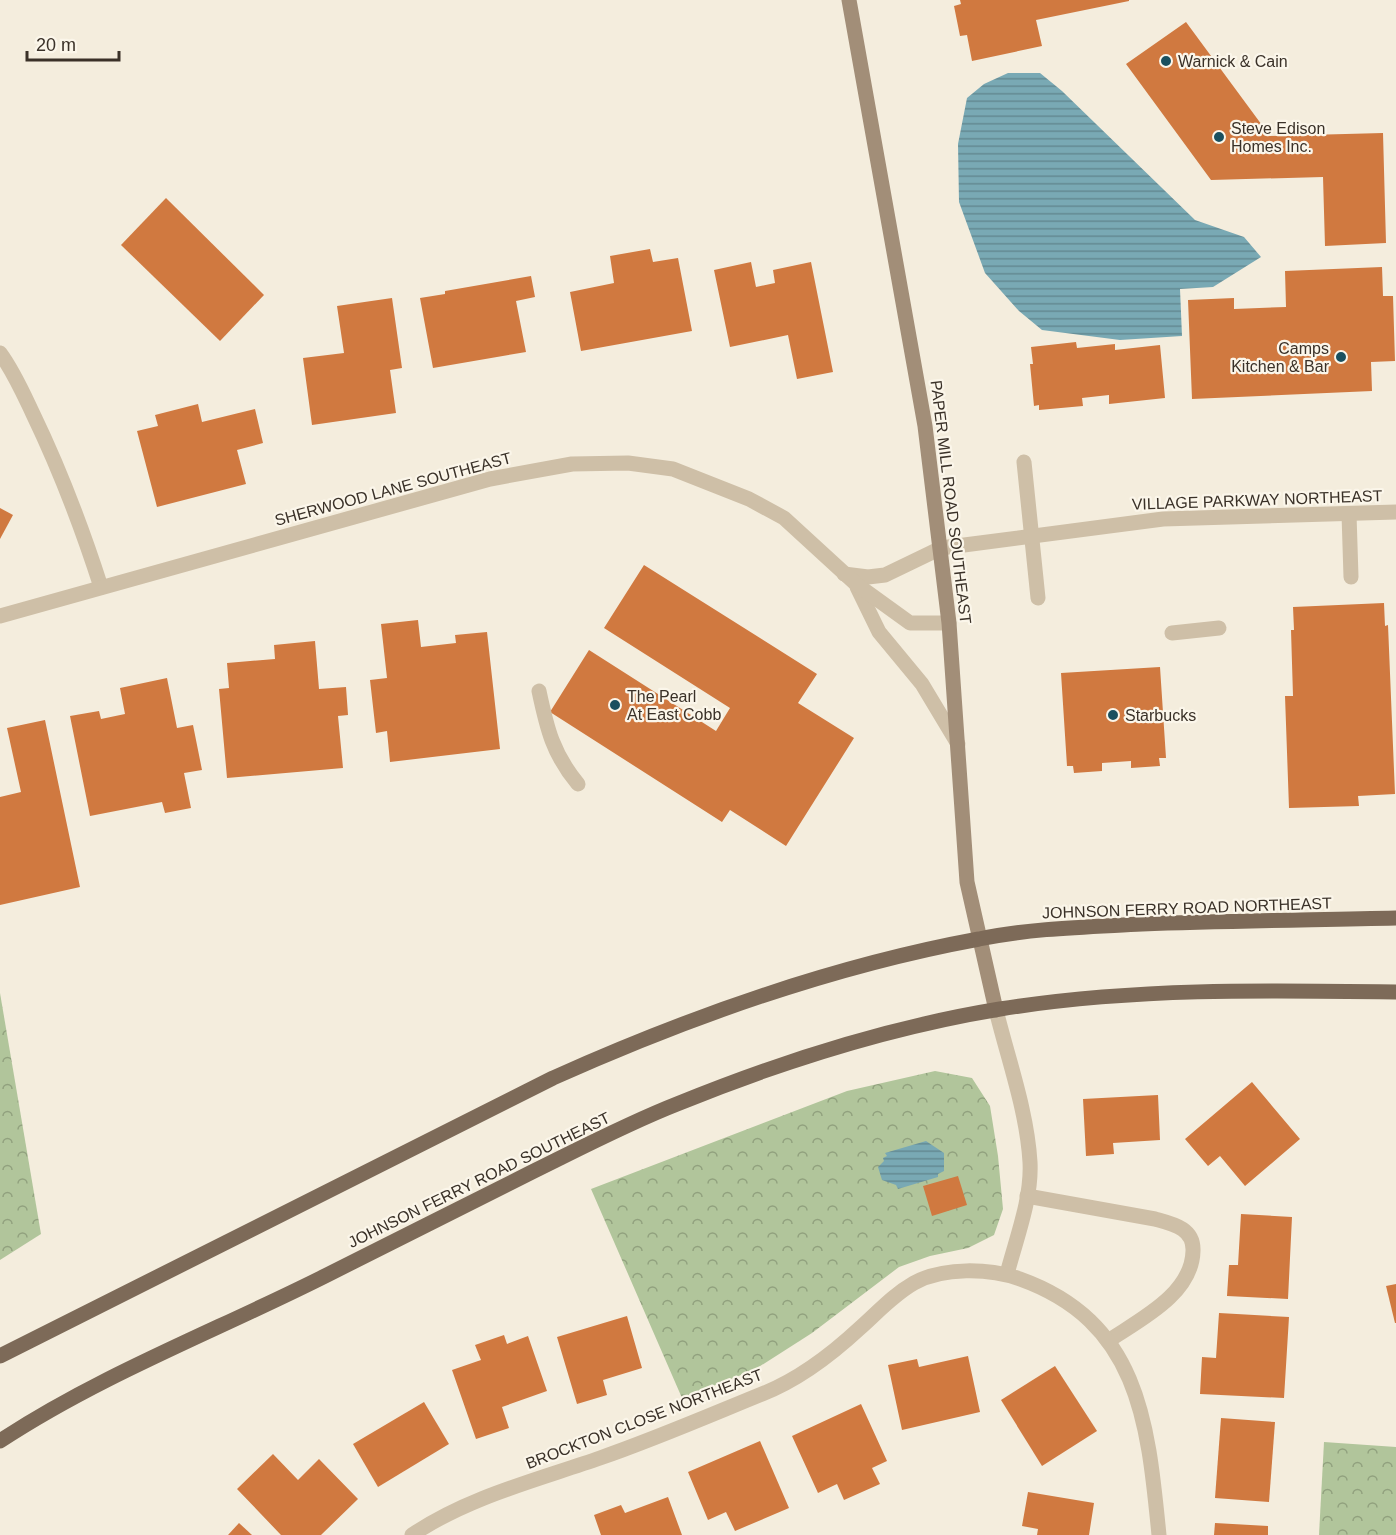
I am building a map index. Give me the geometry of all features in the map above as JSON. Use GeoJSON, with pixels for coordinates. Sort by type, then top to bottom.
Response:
{"type":"FeatureCollection","features":[{"type":"Feature","properties":{"kind":"main road","name":"JOHNSON FERRY ROAD NORTHEAST"},"geometry":{"type":"LineString","coordinates":[[980,938],[1074,927],[1396,918]]}},
{"type":"Feature","properties":{"kind":"main road"},"geometry":{"type":"LineString","coordinates":[[0,1356],[553,1078],[643,1038],[747,1001],[873,964],[980,938]]}},
{"type":"Feature","properties":{"kind":"main road"},"geometry":{"type":"LineString","coordinates":[[996,1010],[1084,998],[1193,992],[1396,992]]}},
{"type":"Feature","properties":{"kind":"main road","name":"JOHNSON FERRY ROAD SOUTHEAST"},"geometry":{"type":"LineString","coordinates":[[0,1441],[49,1409],[674,1105],[761,1072],[896,1032],[996,1010]]}},
{"type":"Feature","properties":{"kind":"street","name":"PAPER MILL ROAD SOUTHEAST"},"geometry":{"type":"LineString","coordinates":[[849,0],[925,426],[949,623],[967,882],[996,1010]]}},
{"type":"Feature","properties":{"kind":"street"},"geometry":{"type":"LineString","coordinates":[[0,353],[12,369],[42,432],[85,539],[101,587]]}},
{"type":"Feature","properties":{"kind":"street"},"geometry":{"type":"LineString","coordinates":[[1024,462],[1038,598]]}},
{"type":"Feature","properties":{"kind":"street","name":"SHERWOOD LANE SOUTHEAST"},"geometry":{"type":"LineString","coordinates":[[0,616],[490,479],[572,464],[628,463],[673,469],[749,499],[784,518],[843,574],[910,623],[949,623]]}},
{"type":"Feature","properties":{"kind":"street","name":"VILLAGE PARKWAY NORTHEAST"},"geometry":{"type":"LineString","coordinates":[[941,548],[1163,519],[1396,512]]}},
{"type":"Feature","properties":{"kind":"street"},"geometry":{"type":"LineString","coordinates":[[1349,514],[1351,577]]}},
{"type":"Feature","properties":{"kind":"street"},"geometry":{"type":"LineString","coordinates":[[843,574],[885,575],[941,548]]}},
{"type":"Feature","properties":{"kind":"street","name":"SHERWOOD LANE SOUTHEAST"},"geometry":{"type":"LineString","coordinates":[[856,584],[879,632],[922,684],[958,744]]}},
{"type":"Feature","properties":{"kind":"street"},"geometry":{"type":"LineString","coordinates":[[1172,633],[1219,628]]}},
{"type":"Feature","properties":{"kind":"street"},"geometry":{"type":"LineString","coordinates":[[539,691],[547,732],[561,764],[578,784]]}},
{"type":"Feature","properties":{"kind":"street"},"geometry":{"type":"LineString","coordinates":[[996,1010],[1026,1131],[1030,1164],[1027,1196],[1007,1274]]}},
{"type":"Feature","properties":{"kind":"street"},"geometry":{"type":"LineString","coordinates":[[1027,1196],[1155,1219],[1173,1224],[1187,1232],[1193,1246],[1193,1264],[1187,1280],[1169,1298],[1108,1341]]}},
{"type":"Feature","properties":{"kind":"street","name":"BROCKTON CLOSE NORTHEAST"},"geometry":{"type":"LineString","coordinates":[[412,1535],[465,1506],[625,1450],[771,1390],[822,1359],[858,1330],[891,1298],[915,1282],[946,1273],[973,1271],[1007,1274],[1046,1288],[1079,1308],[1108,1341],[1128,1372],[1139,1406],[1147,1439],[1159,1535]]}},
{"type":"Feature","properties":{"kind":"green space"},"geometry":{"type":"Polygon","coordinates":[[[0,993],[41,1234],[0,1260],[0,993]]]}},
{"type":"Feature","properties":{"kind":"green space"},"geometry":{"type":"Polygon","coordinates":[[[935,1071],[972,1078],[990,1106],[1003,1209],[994,1235],[968,1248],[930,1256],[899,1267],[812,1333],[754,1370],[682,1398],[591,1189],[847,1091],[935,1071]]]}},
{"type":"Feature","properties":{"kind":"green space"},"geometry":{"type":"Polygon","coordinates":[[[1324,1442],[1396,1447],[1396,1535],[1319,1535],[1324,1442]]]}},
{"type":"Feature","properties":{"kind":"water"},"geometry":{"type":"Polygon","coordinates":[[[1008,73],[1040,73],[1062,91],[1195,220],[1244,237],[1261,257],[1213,287],[1180,289],[1182,336],[1120,340],[1042,330],[1019,311],[985,273],[959,202],[958,144],[967,98],[984,84],[1008,73]]]}},
{"type":"Feature","properties":{"kind":"water"},"geometry":{"type":"Polygon","coordinates":[[[926,1141],[944,1153],[944,1171],[938,1174],[938,1177],[898,1189],[896,1185],[882,1180],[878,1167],[884,1161],[883,1158],[887,1156],[885,1153],[926,1141]]]}},
{"type":"Feature","properties":{"kind":"building"},"geometry":{"type":"Polygon","coordinates":[[[960,0],[1129,1],[1036,20],[1042,46],[972,61],[967,35],[960,36],[954,6],[961,4],[960,0]]]}},
{"type":"Feature","properties":{"kind":"building"},"geometry":{"type":"Polygon","coordinates":[[[1186,22],[1270,136],[1383,133],[1386,243],[1325,246],[1323,177],[1211,180],[1126,64],[1186,22]]]}},
{"type":"Feature","properties":{"kind":"building"},"geometry":{"type":"Polygon","coordinates":[[[166,198],[264,295],[220,341],[121,245],[166,198]]]}},
{"type":"Feature","properties":{"kind":"building"},"geometry":{"type":"Polygon","coordinates":[[[650,249],[653,262],[678,258],[692,331],[581,351],[570,292],[614,283],[610,256],[650,249]]]}},
{"type":"Feature","properties":{"kind":"building"},"geometry":{"type":"Polygon","coordinates":[[[751,262],[756,287],[775,283],[773,270],[811,262],[833,372],[797,379],[788,335],[730,347],[714,270],[751,262]]]}},
{"type":"Feature","properties":{"kind":"building"},"geometry":{"type":"Polygon","coordinates":[[[1382,267],[1383,296],[1393,296],[1395,361],[1371,362],[1372,391],[1192,399],[1188,300],[1234,298],[1234,309],[1286,307],[1285,271],[1382,267]]]}},
{"type":"Feature","properties":{"kind":"building"},"geometry":{"type":"Polygon","coordinates":[[[531,276],[535,297],[516,301],[526,352],[433,368],[420,298],[445,294],[445,291],[531,276]]]}},
{"type":"Feature","properties":{"kind":"building"},"geometry":{"type":"Polygon","coordinates":[[[392,298],[402,368],[390,370],[396,413],[312,425],[303,358],[344,353],[337,306],[392,298]]]}},
{"type":"Feature","properties":{"kind":"building"},"geometry":{"type":"Polygon","coordinates":[[[1076,342],[1077,348],[1115,344],[1115,350],[1160,345],[1165,398],[1109,404],[1109,395],[1082,398],[1083,406],[1039,410],[1039,405],[1034,406],[1030,364],[1033,364],[1031,347],[1076,342]]]}},
{"type":"Feature","properties":{"kind":"building"},"geometry":{"type":"Polygon","coordinates":[[[198,404],[202,422],[255,409],[263,443],[237,450],[246,484],[157,507],[137,431],[158,426],[155,415],[198,404]]]}},
{"type":"Feature","properties":{"kind":"building"},"geometry":{"type":"Polygon","coordinates":[[[0,508],[13,515],[0,539],[0,508]]]}},
{"type":"Feature","properties":{"kind":"building","name":"The Pearl At East Cobb"},"geometry":{"type":"Polygon","coordinates":[[[644,565],[817,674],[798,703],[854,738],[786,846],[730,810],[722,822],[550,712],[589,650],[716,731],[730,708],[604,628],[644,565]]]}},
{"type":"Feature","properties":{"kind":"building"},"geometry":{"type":"Polygon","coordinates":[[[1384,603],[1385,626],[1388,625],[1395,794],[1358,796],[1359,806],[1289,808],[1285,696],[1293,696],[1291,630],[1294,630],[1293,607],[1384,603]]]}},
{"type":"Feature","properties":{"kind":"building"},"geometry":{"type":"Polygon","coordinates":[[[418,620],[421,647],[456,643],[455,635],[487,632],[500,749],[390,762],[387,731],[376,733],[370,680],[387,678],[381,624],[418,620]]]}},
{"type":"Feature","properties":{"kind":"building"},"geometry":{"type":"Polygon","coordinates":[[[315,641],[319,689],[346,687],[348,715],[338,716],[343,768],[227,778],[219,689],[229,688],[227,663],[275,659],[274,645],[315,641]]]}},
{"type":"Feature","properties":{"kind":"building","name":"Starbucks"},"geometry":{"type":"Polygon","coordinates":[[[1160,667],[1166,758],[1159,758],[1160,766],[1131,768],[1131,761],[1102,763],[1102,771],[1074,773],[1073,766],[1067,766],[1061,673],[1160,667]]]}},
{"type":"Feature","properties":{"kind":"building"},"geometry":{"type":"Polygon","coordinates":[[[167,678],[177,728],[193,725],[202,770],[184,773],[191,808],[165,813],[162,802],[90,816],[70,716],[99,711],[101,719],[125,714],[120,688],[167,678]]]}},
{"type":"Feature","properties":{"kind":"building"},"geometry":{"type":"Polygon","coordinates":[[[45,720],[80,887],[0,905],[0,797],[21,792],[7,728],[45,720]]]}},
{"type":"Feature","properties":{"kind":"building"},"geometry":{"type":"Polygon","coordinates":[[[1252,1082],[1300,1139],[1245,1186],[1220,1156],[1208,1166],[1185,1139],[1252,1082]]]}},
{"type":"Feature","properties":{"kind":"building"},"geometry":{"type":"Polygon","coordinates":[[[1158,1095],[1160,1140],[1113,1143],[1114,1154],[1086,1156],[1083,1099],[1158,1095]]]}},
{"type":"Feature","properties":{"kind":"building"},"geometry":{"type":"Polygon","coordinates":[[[958,1176],[967,1205],[932,1216],[923,1186],[958,1176]]]}},
{"type":"Feature","properties":{"kind":"building"},"geometry":{"type":"Polygon","coordinates":[[[1241,1214],[1292,1217],[1288,1299],[1227,1296],[1229,1265],[1238,1265],[1241,1214]]]}},
{"type":"Feature","properties":{"kind":"building"},"geometry":{"type":"Polygon","coordinates":[[[1396,1284],[1396,1323],[1395,1323],[1386,1286],[1396,1284]]]}},
{"type":"Feature","properties":{"kind":"building"},"geometry":{"type":"Polygon","coordinates":[[[1219,1313],[1289,1317],[1284,1398],[1200,1394],[1202,1357],[1216,1358],[1219,1313]]]}},
{"type":"Feature","properties":{"kind":"building"},"geometry":{"type":"Polygon","coordinates":[[[627,1316],[642,1368],[603,1380],[607,1395],[577,1404],[557,1337],[627,1316]]]}},
{"type":"Feature","properties":{"kind":"building"},"geometry":{"type":"Polygon","coordinates":[[[504,1335],[507,1344],[528,1336],[547,1391],[502,1407],[509,1428],[476,1439],[452,1370],[481,1360],[475,1345],[504,1335]]]}},
{"type":"Feature","properties":{"kind":"building"},"geometry":{"type":"Polygon","coordinates":[[[968,1356],[980,1412],[902,1430],[888,1365],[917,1359],[919,1367],[968,1356]]]}},
{"type":"Feature","properties":{"kind":"building"},"geometry":{"type":"Polygon","coordinates":[[[1055,1366],[1097,1431],[1042,1466],[1001,1400],[1055,1366]]]}},
{"type":"Feature","properties":{"kind":"building"},"geometry":{"type":"Polygon","coordinates":[[[424,1402],[449,1444],[378,1487],[353,1444],[424,1402]]]}},
{"type":"Feature","properties":{"kind":"building"},"geometry":{"type":"Polygon","coordinates":[[[861,1404],[887,1461],[872,1468],[880,1484],[844,1500],[837,1484],[818,1493],[792,1436],[861,1404]]]}},
{"type":"Feature","properties":{"kind":"building"},"geometry":{"type":"Polygon","coordinates":[[[1221,1418],[1275,1422],[1269,1502],[1215,1498],[1221,1418]]]}},
{"type":"Feature","properties":{"kind":"building"},"geometry":{"type":"Polygon","coordinates":[[[760,1441],[789,1508],[735,1531],[726,1512],[708,1520],[688,1472],[760,1441]]]}},
{"type":"Feature","properties":{"kind":"building"},"geometry":{"type":"Polygon","coordinates":[[[273,1454],[298,1480],[319,1459],[358,1499],[321,1535],[281,1535],[237,1489],[273,1454]]]}},
{"type":"Feature","properties":{"kind":"building"},"geometry":{"type":"Polygon","coordinates":[[[1028,1492],[1094,1503],[1089,1535],[1037,1535],[1038,1529],[1022,1526],[1028,1492]]]}},
{"type":"Feature","properties":{"kind":"building"},"geometry":{"type":"Polygon","coordinates":[[[668,1497],[682,1535],[601,1535],[594,1515],[621,1505],[625,1513],[668,1497]]]}},
{"type":"Feature","properties":{"kind":"building"},"geometry":{"type":"Polygon","coordinates":[[[239,1523],[252,1535],[228,1535],[239,1523]]]}},
{"type":"Feature","properties":{"kind":"building"},"geometry":{"type":"Polygon","coordinates":[[[1215,1523],[1268,1526],[1268,1535],[1214,1535],[1215,1523]]]}},
{"type":"Feature","properties":{"kind":"place","name":"Warnick & Cain"},"geometry":{"type":"Point","coordinates":[1166,61]}},
{"type":"Feature","properties":{"kind":"place","name":"Steve Edison Homes Inc."},"geometry":{"type":"Point","coordinates":[1219,137]}},
{"type":"Feature","properties":{"kind":"place","name":"Camps Kitchen & Bar"},"geometry":{"type":"Point","coordinates":[1341,357]}},
{"type":"Feature","properties":{"kind":"place","name":"The Pearl At East Cobb"},"geometry":{"type":"Point","coordinates":[615,705]}},
{"type":"Feature","properties":{"kind":"place","name":"Starbucks"},"geometry":{"type":"Point","coordinates":[1113,715]}}]}
